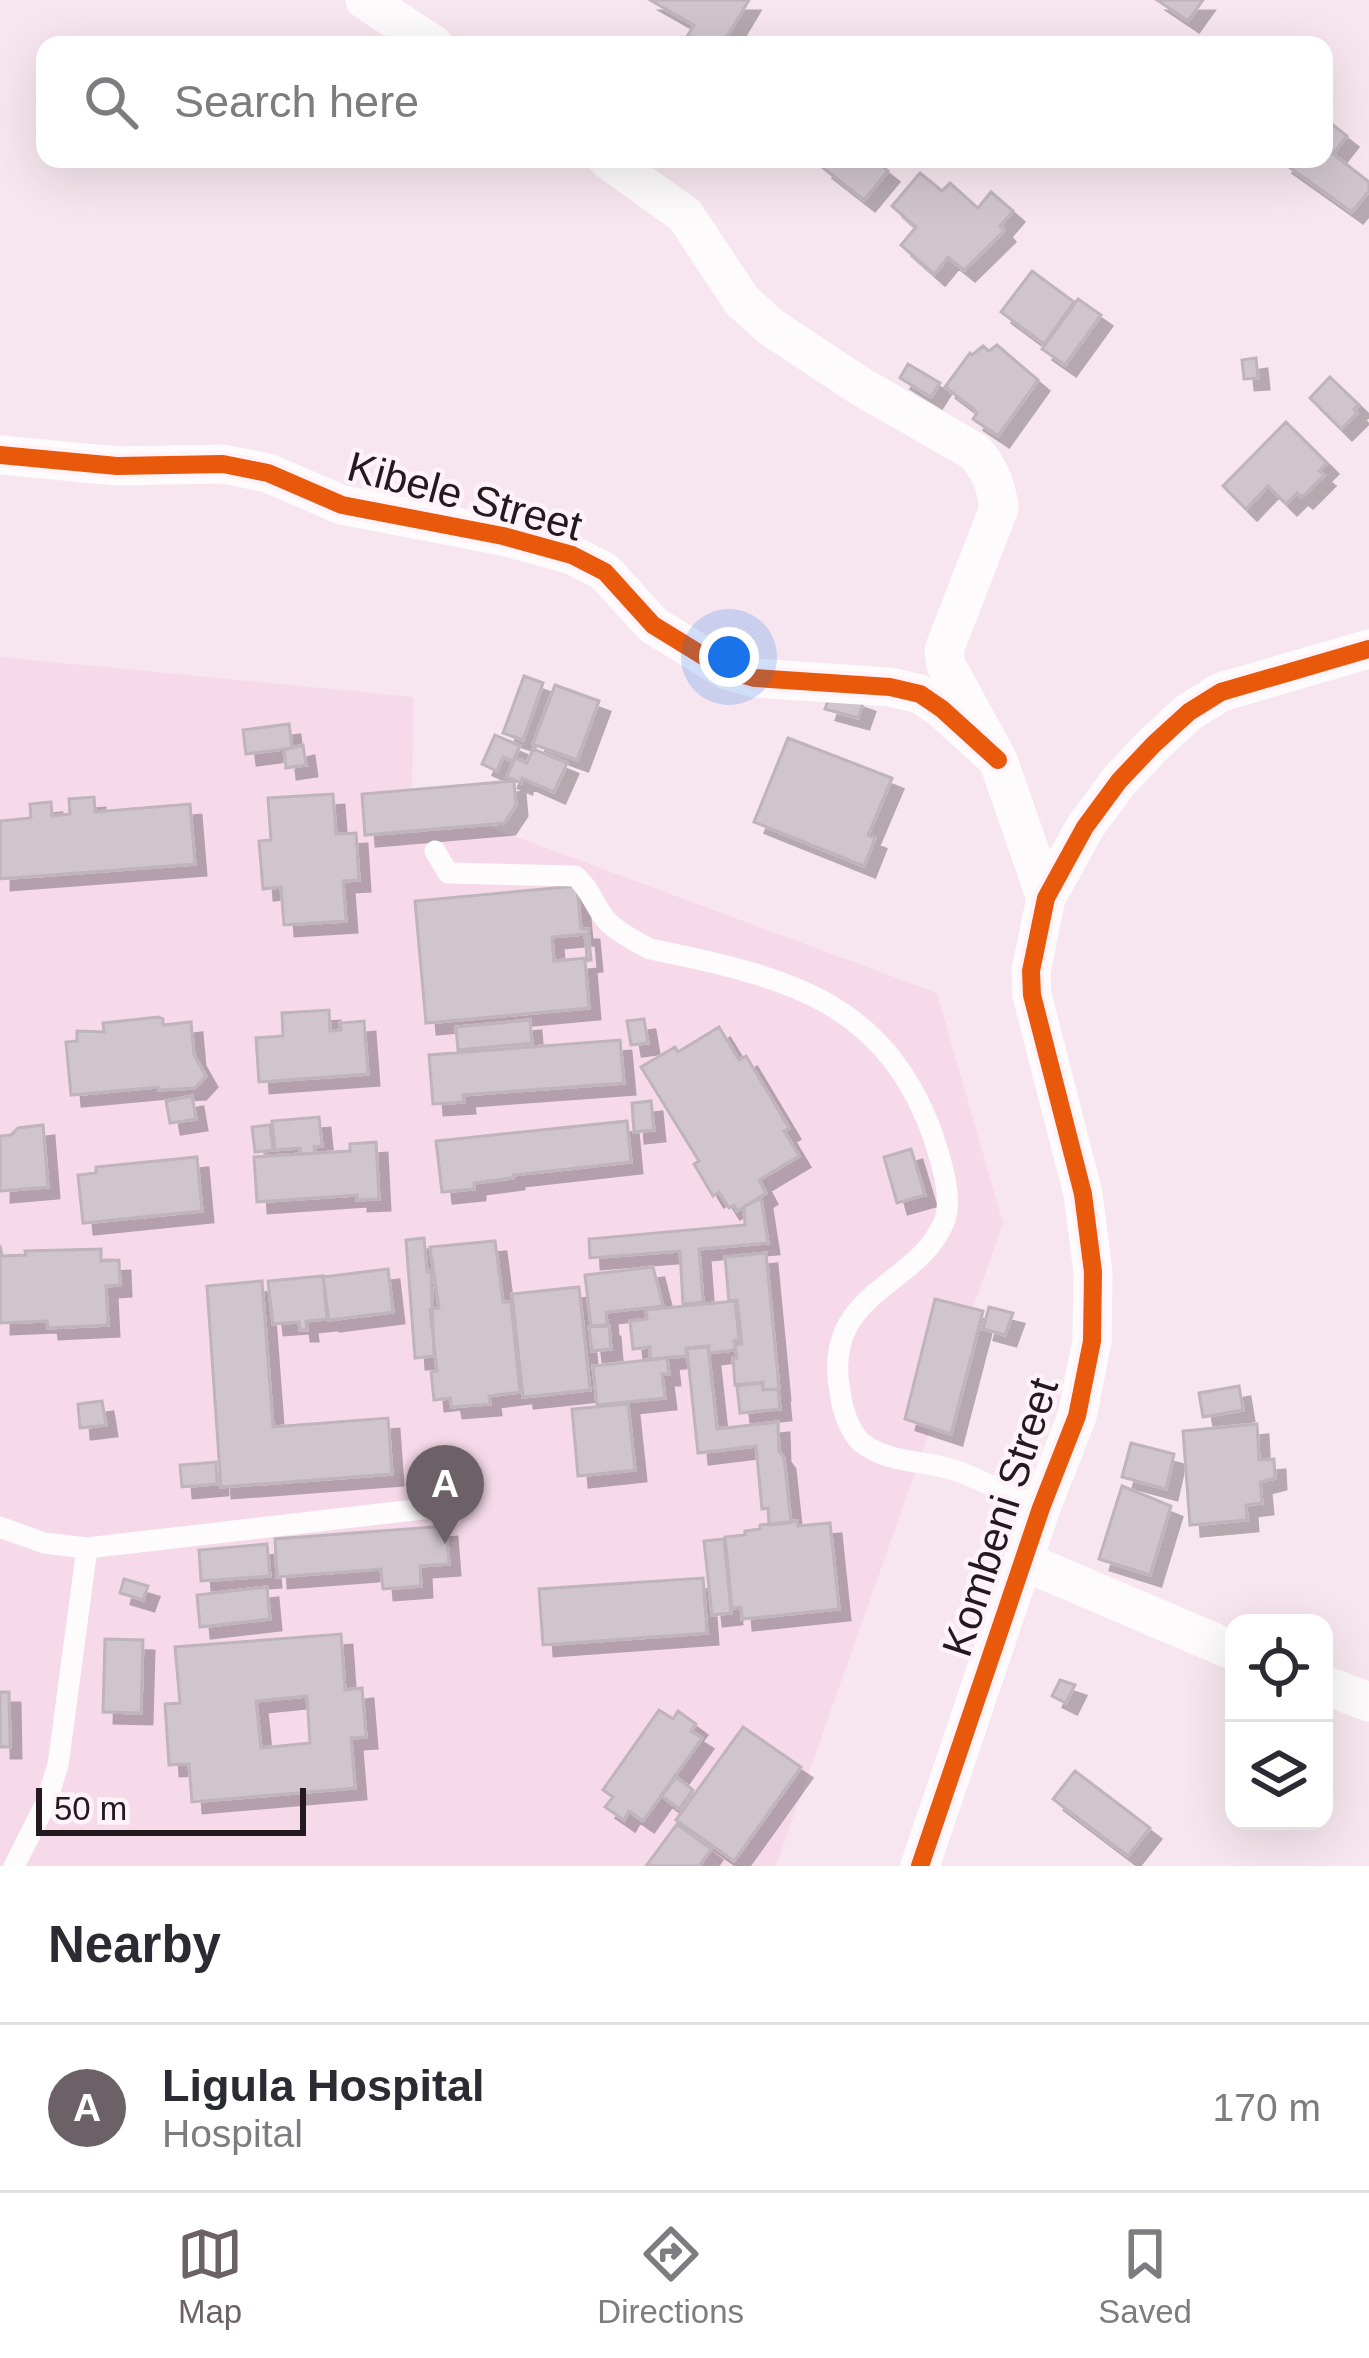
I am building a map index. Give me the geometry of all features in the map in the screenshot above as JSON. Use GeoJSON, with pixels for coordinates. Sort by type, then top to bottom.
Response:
{"type":"FeatureCollection","features":[{"type":"Feature","properties":{"kind":"street"},"geometry":{"type":"LineString","coordinates":[[365,0],[420,36]]}},
{"type":"Feature","properties":{"kind":"street"},"geometry":{"type":"LineString","coordinates":[[620,168],[686,215],[742,301],[771,327],[860,386],[975,452],[987,466],[997,487],[999,508],[944,650],[946,665],[998,760],[1046,898]]}},
{"type":"Feature","properties":{"kind":"street","name":"Kibele Street"},"geometry":{"type":"LineString","coordinates":[[0,455],[117,466],[223,464],[268,473],[342,505],[503,536],[572,555],[605,572],[653,625],[726,670],[755,679],[890,687],[920,694],[998,760]]}},
{"type":"Feature","properties":{"kind":"street","name":"Kombeni Street"},"geometry":{"type":"LineString","coordinates":[[920,1866],[1041,1508],[1077,1416],[1091,1341],[1093,1273],[1083,1195],[1032,995],[1030,971],[1046,898],[1085,827],[1119,781],[1189,712],[1221,692],[1369,649]]}},
{"type":"Feature","properties":{"kind":"street"},"geometry":{"type":"LineString","coordinates":[[1023,1562],[1225,1647]]}},
{"type":"Feature","properties":{"kind":"street"},"geometry":{"type":"LineString","coordinates":[[1333,1688],[1369,1702]]}},
{"type":"Feature","properties":{"kind":"lane"},"geometry":{"type":"LineString","coordinates":[[435,851],[448,873],[575,876],[607,921],[633,940],[650,949],[769,976],[854,1018],[887,1049],[927,1120],[948,1206],[944,1224],[928,1247],[861,1305],[842,1339],[837,1364],[849,1422],[861,1442],[881,1452],[955,1470],[1041,1508]]}},
{"type":"Feature","properties":{"kind":"lane"},"geometry":{"type":"LineString","coordinates":[[0,1527],[44,1543],[87,1548],[466,1504]]}},
{"type":"Feature","properties":{"kind":"lane"},"geometry":{"type":"LineString","coordinates":[[14,1866],[46,1803],[58,1765],[87,1548]]}},
{"type":"Feature","properties":{"kind":"shaded area"},"geometry":{"type":"Polygon","coordinates":[[[0,657],[413,697],[412,798],[937,993],[1003,1223],[776,1866],[0,1866],[0,657]]]}},
{"type":"Feature","properties":{"kind":"building"},"geometry":{"type":"Polygon","coordinates":[[[650,0],[749,0],[727,36],[687,36],[694,25],[650,0]]]}},
{"type":"Feature","properties":{"kind":"building"},"geometry":{"type":"Polygon","coordinates":[[[1157,0],[1203,0],[1188,21],[1157,0]]]}},
{"type":"Feature","properties":{"kind":"building"},"geometry":{"type":"Polygon","coordinates":[[[1333,125],[1347,136],[1333,154],[1333,125]]]}},
{"type":"Feature","properties":{"kind":"building"},"geometry":{"type":"Polygon","coordinates":[[[1333,154],[1369,182],[1369,191],[1352,212],[1290,168],[1333,168],[1333,154]]]}},
{"type":"Feature","properties":{"kind":"building"},"geometry":{"type":"Polygon","coordinates":[[[823,168],[884,168],[888,171],[864,200],[823,168]]]}},
{"type":"Feature","properties":{"kind":"building"},"geometry":{"type":"Polygon","coordinates":[[[920,173],[942,191],[950,183],[978,208],[991,192],[1013,211],[1000,226],[1004,231],[964,270],[948,257],[934,274],[901,245],[916,227],[892,206],[920,173]]]}},
{"type":"Feature","properties":{"kind":"building"},"geometry":{"type":"Polygon","coordinates":[[[1032,271],[1074,302],[1044,344],[1001,312],[1032,271]]]}},
{"type":"Feature","properties":{"kind":"building"},"geometry":{"type":"Polygon","coordinates":[[[1078,299],[1101,315],[1065,365],[1042,349],[1078,299]]]}},
{"type":"Feature","properties":{"kind":"building"},"geometry":{"type":"Polygon","coordinates":[[[997,345],[1038,380],[998,436],[973,419],[977,413],[973,408],[945,387],[970,353],[997,345]]]}},
{"type":"Feature","properties":{"kind":"building"},"geometry":{"type":"Polygon","coordinates":[[[1256,358],[1258,378],[1244,379],[1242,360],[1256,358]]]}},
{"type":"Feature","properties":{"kind":"building"},"geometry":{"type":"Polygon","coordinates":[[[908,364],[940,383],[931,397],[900,378],[908,364]]]}},
{"type":"Feature","properties":{"kind":"building"},"geometry":{"type":"Polygon","coordinates":[[[1330,377],[1359,405],[1341,429],[1310,398],[1330,377]]]}},
{"type":"Feature","properties":{"kind":"building"},"geometry":{"type":"Polygon","coordinates":[[[1286,422],[1327,463],[1319,471],[1324,475],[1302,497],[1297,493],[1286,504],[1268,486],[1246,509],[1223,486],[1286,422]]]}},
{"type":"Feature","properties":{"kind":"building"},"geometry":{"type":"Polygon","coordinates":[[[524,676],[543,683],[523,740],[503,733],[524,676]]]}},
{"type":"Feature","properties":{"kind":"building"},"geometry":{"type":"Polygon","coordinates":[[[555,685],[599,701],[577,760],[533,744],[555,685]]]}},
{"type":"Feature","properties":{"kind":"building"},"geometry":{"type":"Polygon","coordinates":[[[832,690],[864,701],[858,718],[825,709],[832,690]]]}},
{"type":"Feature","properties":{"kind":"building"},"geometry":{"type":"Polygon","coordinates":[[[289,724],[292,748],[246,754],[243,730],[289,724]]]}},
{"type":"Feature","properties":{"kind":"building"},"geometry":{"type":"Polygon","coordinates":[[[495,735],[520,746],[513,761],[503,757],[497,771],[482,764],[495,735]]]}},
{"type":"Feature","properties":{"kind":"building"},"geometry":{"type":"Polygon","coordinates":[[[788,738],[892,778],[868,835],[875,838],[864,866],[754,822],[788,738]]]}},
{"type":"Feature","properties":{"kind":"building"},"geometry":{"type":"Polygon","coordinates":[[[303,745],[306,765],[286,768],[284,750],[303,745]]]}},
{"type":"Feature","properties":{"kind":"building"},"geometry":{"type":"Polygon","coordinates":[[[533,749],[567,763],[554,792],[522,778],[521,783],[507,777],[515,758],[527,763],[533,749]]]}},
{"type":"Feature","properties":{"kind":"building"},"geometry":{"type":"Polygon","coordinates":[[[514,781],[516,805],[504,823],[365,835],[362,794],[514,781]]]}},
{"type":"Feature","properties":{"kind":"building"},"geometry":{"type":"Polygon","coordinates":[[[333,794],[336,834],[356,833],[359,880],[343,881],[346,921],[284,925],[281,887],[263,889],[259,841],[271,840],[268,798],[333,794]]]}},
{"type":"Feature","properties":{"kind":"building"},"geometry":{"type":"Polygon","coordinates":[[[94,797],[95,812],[190,804],[195,864],[0,879],[0,821],[31,818],[30,804],[51,802],[52,816],[70,814],[69,799],[94,797]]]}},
{"type":"Feature","properties":{"kind":"building"},"geometry":{"type":"Polygon","coordinates":[[[577,886],[581,929],[588,929],[589,1008],[426,1023],[415,901],[577,886]],[[585,934],[552,937],[554,961],[587,958],[585,934]]]}},
{"type":"Feature","properties":{"kind":"building"},"geometry":{"type":"Polygon","coordinates":[[[329,1010],[330,1031],[341,1030],[340,1023],[364,1021],[368,1074],[259,1082],[256,1038],[283,1036],[282,1013],[329,1010]]]}},
{"type":"Feature","properties":{"kind":"building"},"geometry":{"type":"Polygon","coordinates":[[[158,1017],[163,1025],[191,1022],[194,1055],[206,1076],[195,1088],[71,1095],[66,1042],[77,1041],[77,1031],[104,1032],[103,1023],[158,1017]]]}},
{"type":"Feature","properties":{"kind":"building"},"geometry":{"type":"Polygon","coordinates":[[[644,1019],[648,1043],[631,1045],[627,1021],[644,1019]]]}},
{"type":"Feature","properties":{"kind":"building"},"geometry":{"type":"Polygon","coordinates":[[[530,1020],[532,1043],[458,1050],[456,1027],[530,1020]]]}},
{"type":"Feature","properties":{"kind":"building"},"geometry":{"type":"Polygon","coordinates":[[[719,1027],[739,1060],[746,1056],[789,1128],[784,1131],[799,1156],[759,1180],[766,1193],[737,1211],[734,1205],[729,1208],[719,1192],[713,1196],[694,1164],[699,1161],[641,1067],[719,1027]]]}},
{"type":"Feature","properties":{"kind":"building"},"geometry":{"type":"Polygon","coordinates":[[[620,1040],[624,1083],[463,1095],[464,1102],[433,1104],[429,1055],[620,1040]]]}},
{"type":"Feature","properties":{"kind":"building"},"geometry":{"type":"Polygon","coordinates":[[[192,1096],[196,1119],[170,1123],[166,1101],[192,1096]]]}},
{"type":"Feature","properties":{"kind":"building"},"geometry":{"type":"Polygon","coordinates":[[[651,1101],[654,1130],[634,1132],[632,1103],[651,1101]]]}},
{"type":"Feature","properties":{"kind":"building"},"geometry":{"type":"Polygon","coordinates":[[[319,1117],[322,1146],[314,1147],[315,1153],[300,1154],[300,1148],[275,1150],[272,1121],[319,1117]]]}},
{"type":"Feature","properties":{"kind":"building"},"geometry":{"type":"Polygon","coordinates":[[[627,1121],[631,1162],[513,1175],[474,1183],[474,1189],[442,1192],[436,1141],[627,1121]]]}},
{"type":"Feature","properties":{"kind":"building"},"geometry":{"type":"Polygon","coordinates":[[[43,1125],[48,1187],[0,1191],[0,1136],[43,1125]]]}},
{"type":"Feature","properties":{"kind":"building"},"geometry":{"type":"Polygon","coordinates":[[[270,1125],[273,1150],[255,1152],[252,1127],[270,1125]]]}},
{"type":"Feature","properties":{"kind":"building"},"geometry":{"type":"Polygon","coordinates":[[[376,1142],[379,1199],[357,1200],[357,1195],[257,1202],[254,1157],[350,1151],[350,1144],[376,1142]]]}},
{"type":"Feature","properties":{"kind":"building"},"geometry":{"type":"Polygon","coordinates":[[[911,1149],[925,1195],[897,1203],[884,1157],[911,1149]]]}},
{"type":"Feature","properties":{"kind":"building"},"geometry":{"type":"Polygon","coordinates":[[[197,1157],[202,1211],[83,1223],[78,1175],[96,1173],[96,1167],[197,1157]]]}},
{"type":"Feature","properties":{"kind":"building"},"geometry":{"type":"Polygon","coordinates":[[[761,1198],[768,1243],[699,1249],[703,1302],[683,1304],[680,1251],[590,1258],[589,1239],[745,1225],[744,1207],[761,1198]]]}},
{"type":"Feature","properties":{"kind":"building"},"geometry":{"type":"Polygon","coordinates":[[[424,1238],[427,1272],[431,1271],[434,1356],[415,1358],[406,1240],[424,1238]]]}},
{"type":"Feature","properties":{"kind":"building"},"geometry":{"type":"Polygon","coordinates":[[[495,1241],[503,1302],[511,1302],[520,1392],[489,1396],[490,1404],[452,1407],[450,1398],[434,1400],[431,1372],[437,1371],[430,1309],[439,1308],[430,1247],[495,1241]]]}},
{"type":"Feature","properties":{"kind":"building"},"geometry":{"type":"Polygon","coordinates":[[[0,1245],[2,1256],[101,1249],[101,1261],[119,1260],[120,1285],[106,1286],[108,1325],[48,1328],[47,1321],[0,1323],[0,1245]]]}},
{"type":"Feature","properties":{"kind":"building"},"geometry":{"type":"Polygon","coordinates":[[[766,1253],[779,1389],[763,1390],[763,1382],[735,1385],[735,1345],[742,1344],[737,1300],[729,1301],[725,1257],[766,1253]]]}},
{"type":"Feature","properties":{"kind":"building"},"geometry":{"type":"Polygon","coordinates":[[[653,1267],[663,1306],[606,1312],[607,1325],[591,1326],[585,1275],[653,1267]]]}},
{"type":"Feature","properties":{"kind":"building"},"geometry":{"type":"Polygon","coordinates":[[[388,1269],[393,1312],[329,1320],[323,1277],[388,1269]]]}},
{"type":"Feature","properties":{"kind":"building"},"geometry":{"type":"Polygon","coordinates":[[[323,1276],[327,1319],[306,1321],[307,1330],[300,1330],[299,1322],[273,1324],[268,1281],[323,1276]]]}},
{"type":"Feature","properties":{"kind":"building"},"geometry":{"type":"Polygon","coordinates":[[[262,1281],[273,1427],[388,1418],[392,1474],[221,1487],[207,1286],[262,1281]]]}},
{"type":"Feature","properties":{"kind":"building"},"geometry":{"type":"Polygon","coordinates":[[[579,1287],[590,1390],[523,1397],[512,1294],[579,1287]]]}},
{"type":"Feature","properties":{"kind":"building"},"geometry":{"type":"Polygon","coordinates":[[[935,1299],[983,1311],[951,1434],[905,1419],[935,1299]]]}},
{"type":"Feature","properties":{"kind":"building"},"geometry":{"type":"Polygon","coordinates":[[[735,1301],[739,1340],[734,1341],[735,1350],[709,1353],[709,1346],[686,1348],[687,1356],[650,1359],[650,1347],[633,1349],[630,1321],[647,1319],[646,1310],[735,1301]]]}},
{"type":"Feature","properties":{"kind":"building"},"geometry":{"type":"Polygon","coordinates":[[[989,1307],[1013,1313],[1005,1335],[983,1329],[989,1307]]]}},
{"type":"Feature","properties":{"kind":"building"},"geometry":{"type":"Polygon","coordinates":[[[609,1326],[611,1349],[592,1351],[589,1327],[609,1326]]]}},
{"type":"Feature","properties":{"kind":"building"},"geometry":{"type":"Polygon","coordinates":[[[708,1347],[717,1429],[778,1422],[791,1523],[769,1525],[768,1508],[762,1509],[756,1446],[698,1453],[687,1349],[708,1347]]]}},
{"type":"Feature","properties":{"kind":"building"},"geometry":{"type":"Polygon","coordinates":[[[667,1358],[669,1374],[662,1374],[665,1398],[597,1405],[593,1366],[667,1358]]]}},
{"type":"Feature","properties":{"kind":"building"},"geometry":{"type":"Polygon","coordinates":[[[762,1383],[763,1390],[778,1389],[780,1409],[740,1413],[737,1386],[762,1383]]]}},
{"type":"Feature","properties":{"kind":"building"},"geometry":{"type":"Polygon","coordinates":[[[1239,1386],[1243,1410],[1203,1417],[1199,1393],[1239,1386]]]}},
{"type":"Feature","properties":{"kind":"building"},"geometry":{"type":"Polygon","coordinates":[[[102,1401],[106,1425],[80,1428],[78,1404],[102,1401]]]}},
{"type":"Feature","properties":{"kind":"building"},"geometry":{"type":"Polygon","coordinates":[[[628,1404],[635,1470],[578,1476],[572,1409],[628,1404]]]}},
{"type":"Feature","properties":{"kind":"building"},"geometry":{"type":"Polygon","coordinates":[[[1257,1424],[1259,1460],[1274,1459],[1275,1478],[1260,1482],[1262,1503],[1246,1505],[1247,1520],[1190,1525],[1183,1431],[1257,1424]]]}},
{"type":"Feature","properties":{"kind":"building"},"geometry":{"type":"Polygon","coordinates":[[[1131,1443],[1174,1454],[1166,1489],[1122,1477],[1131,1443]]]}},
{"type":"Feature","properties":{"kind":"building"},"geometry":{"type":"Polygon","coordinates":[[[216,1462],[217,1484],[182,1487],[180,1465],[216,1462]]]}},
{"type":"Feature","properties":{"kind":"building"},"geometry":{"type":"Polygon","coordinates":[[[1122,1486],[1171,1506],[1150,1575],[1099,1559],[1122,1486]]]}},
{"type":"Feature","properties":{"kind":"building"},"geometry":{"type":"Polygon","coordinates":[[[797,1521],[798,1526],[830,1523],[839,1609],[742,1619],[741,1607],[732,1608],[725,1537],[745,1535],[760,1525],[797,1521]]]}},
{"type":"Feature","properties":{"kind":"building"},"geometry":{"type":"Polygon","coordinates":[[[446,1526],[449,1564],[420,1566],[421,1586],[383,1589],[381,1569],[277,1577],[275,1539],[446,1526]]]}},
{"type":"Feature","properties":{"kind":"building"},"geometry":{"type":"Polygon","coordinates":[[[724,1539],[731,1613],[712,1615],[704,1541],[724,1539]]]}},
{"type":"Feature","properties":{"kind":"building"},"geometry":{"type":"Polygon","coordinates":[[[267,1544],[270,1576],[201,1581],[199,1550],[267,1544]]]}},
{"type":"Feature","properties":{"kind":"building"},"geometry":{"type":"Polygon","coordinates":[[[703,1578],[707,1633],[543,1645],[539,1589],[703,1578]]]}},
{"type":"Feature","properties":{"kind":"building"},"geometry":{"type":"Polygon","coordinates":[[[124,1579],[148,1586],[143,1600],[120,1593],[124,1579]]]}},
{"type":"Feature","properties":{"kind":"building"},"geometry":{"type":"Polygon","coordinates":[[[267,1587],[270,1619],[200,1627],[197,1595],[267,1587]]]}},
{"type":"Feature","properties":{"kind":"building"},"geometry":{"type":"Polygon","coordinates":[[[341,1634],[345,1690],[362,1688],[366,1737],[351,1738],[355,1788],[192,1802],[189,1764],[169,1765],[165,1704],[180,1703],[175,1647],[341,1634]],[[307,1696],[256,1701],[261,1748],[310,1743],[307,1696]]]}},
{"type":"Feature","properties":{"kind":"building"},"geometry":{"type":"Polygon","coordinates":[[[105,1639],[143,1640],[141,1713],[103,1712],[105,1639]]]}},
{"type":"Feature","properties":{"kind":"building"},"geometry":{"type":"Polygon","coordinates":[[[1060,1680],[1075,1685],[1066,1703],[1052,1696],[1060,1680]]]}},
{"type":"Feature","properties":{"kind":"building"},"geometry":{"type":"Polygon","coordinates":[[[0,1692],[9,1692],[10,1747],[0,1747],[0,1692]]]}},
{"type":"Feature","properties":{"kind":"building"},"geometry":{"type":"Polygon","coordinates":[[[659,1710],[673,1719],[678,1711],[696,1724],[691,1731],[702,1738],[643,1821],[629,1811],[624,1820],[605,1807],[613,1797],[603,1790],[659,1710]]]}},
{"type":"Feature","properties":{"kind":"building"},"geometry":{"type":"Polygon","coordinates":[[[743,1727],[801,1767],[734,1861],[676,1820],[743,1727]]]}},
{"type":"Feature","properties":{"kind":"building"},"geometry":{"type":"Polygon","coordinates":[[[1075,1771],[1150,1828],[1128,1856],[1053,1799],[1075,1771]]]}},
{"type":"Feature","properties":{"kind":"building"},"geometry":{"type":"Polygon","coordinates":[[[676,1777],[693,1790],[679,1809],[662,1796],[676,1777]]]}},
{"type":"Feature","properties":{"kind":"building"},"geometry":{"type":"Polygon","coordinates":[[[677,1824],[711,1849],[699,1866],[646,1866],[677,1824]]]}},
{"type":"Feature","properties":{"kind":"cycle path"},"geometry":{"type":"LineString","coordinates":[[0,455],[117,466],[223,464],[268,473],[342,505],[503,536],[572,555],[605,572],[653,625],[726,670],[755,678],[890,687],[920,694],[998,760]]}},
{"type":"Feature","properties":{"kind":"cycle path"},"geometry":{"type":"LineString","coordinates":[[920,1866],[1041,1508],[1077,1416],[1092,1341],[1093,1272],[1083,1194],[1032,995],[1031,971],[1046,898],[1085,827],[1119,781],[1189,712],[1221,692],[1369,649]]}},
{"type":"Feature","properties":{"kind":"place","name":"Ligula Hospital"},"geometry":{"type":"Point","coordinates":[445,1544]}}]}
